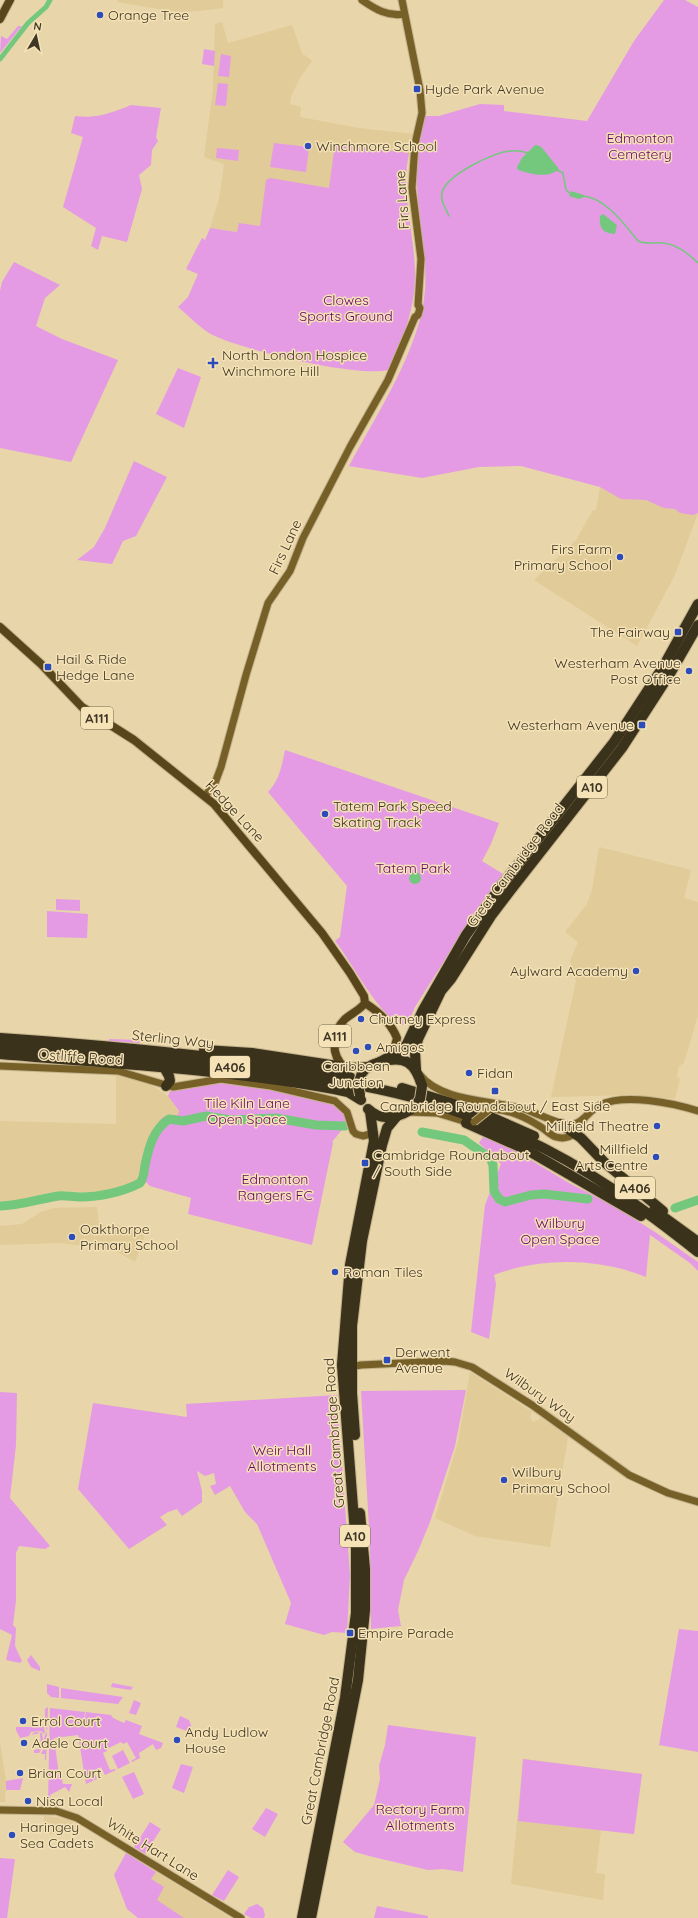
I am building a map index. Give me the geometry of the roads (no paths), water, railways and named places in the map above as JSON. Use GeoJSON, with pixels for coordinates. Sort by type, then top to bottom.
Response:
{"type":"FeatureCollection","features":[{"type":"Feature","properties":{"kind":"highway","name":"Great Cambridge Road"},"geometry":{"type":"LineString","coordinates":[[391,1056],[404,1049],[423,1010],[466,935],[501,886],[618,736],[671,654],[698,604]]}},
{"type":"Feature","properties":{"kind":"highway","name":"Great Cambridge Road"},"geometry":{"type":"LineString","coordinates":[[417,1071],[415,1052],[418,1038],[440,991],[450,979],[491,916],[622,748],[671,672],[698,625]]}},
{"type":"Feature","properties":{"kind":"highway","name":"Sterling Way"},"geometry":{"type":"LineString","coordinates":[[0,1038],[160,1051],[186,1049],[235,1051],[343,1075]]}},
{"type":"Feature","properties":{"kind":"highway","name":"Sterling Way"},"geometry":{"type":"LineString","coordinates":[[0,1046],[343,1075]]}},
{"type":"Feature","properties":{"kind":"highway","name":"A406"},"geometry":{"type":"LineString","coordinates":[[0,1054],[164,1067],[342,1090],[361,1098]]}},
{"type":"Feature","properties":{"kind":"highway","name":"A10"},"geometry":{"type":"LineString","coordinates":[[370,1067],[391,1056]]}},
{"type":"Feature","properties":{"kind":"highway"},"geometry":{"type":"LineString","coordinates":[[399,1059],[408,1062],[417,1071],[422,1086],[420,1099],[406,1112],[382,1117],[370,1111],[361,1098],[358,1084],[370,1067],[399,1059]]}},
{"type":"Feature","properties":{"kind":"highway"},"geometry":{"type":"LineString","coordinates":[[164,1067],[170,1076],[170,1081],[166,1086]]}},
{"type":"Feature","properties":{"kind":"highway","name":"A406"},"geometry":{"type":"LineString","coordinates":[[343,1075],[413,1090],[465,1106],[596,1178],[695,1242]]}},
{"type":"Feature","properties":{"kind":"highway","name":"Great Cambridge Road"},"geometry":{"type":"LineString","coordinates":[[302,1918],[345,1698],[356,1613],[356,1546],[345,1396],[350,1265],[373,1148],[374,1133],[370,1111]]}},
{"type":"Feature","properties":{"kind":"highway","name":"Great Cambridge Road"},"geometry":{"type":"LineString","coordinates":[[311,1918],[358,1680],[364,1626],[365,1569],[352,1393],[346,1360],[351,1343],[358,1268],[385,1133],[406,1112]]}},
{"type":"Feature","properties":{"kind":"highway"},"geometry":{"type":"LineString","coordinates":[[473,1124],[526,1150],[695,1242]]}},
{"type":"Feature","properties":{"kind":"highway","name":"A406"},"geometry":{"type":"LineString","coordinates":[[561,1124],[575,1133],[616,1173],[695,1242],[698,1252]]}},
{"type":"Feature","properties":{"kind":"main road"},"geometry":{"type":"LineString","coordinates":[[0,19],[10,0]]}},
{"type":"Feature","properties":{"kind":"main road","name":"Hedge Lane"},"geometry":{"type":"LineString","coordinates":[[0,627],[41,664],[82,707],[134,740],[205,796],[257,854],[322,933],[350,973],[364,996],[365,1003],[384,1018],[395,1034],[397,1042],[391,1056]]}},
{"type":"Feature","properties":{"kind":"main road","name":"A111"},"geometry":{"type":"LineString","coordinates":[[365,1003],[344,1020],[336,1032],[334,1051],[340,1063],[343,1075],[370,1067]]}},
{"type":"Feature","properties":{"kind":"street"},"geometry":{"type":"LineString","coordinates":[[362,0],[378,11],[399,15],[404,14]]}},
{"type":"Feature","properties":{"kind":"street","name":"Firs Lane"},"geometry":{"type":"LineString","coordinates":[[205,796],[215,783],[221,767],[246,675],[268,603],[290,571],[302,538],[350,447],[388,380],[415,317],[413,314],[415,307],[418,305],[421,259],[412,181],[414,144],[422,113],[420,90],[402,0]]}},
{"type":"Feature","properties":{"kind":"street","name":"Ostliffe Road"},"geometry":{"type":"LineString","coordinates":[[0,1066],[112,1071],[126,1073],[166,1086],[179,1087],[204,1081],[227,1080],[271,1086],[322,1096],[335,1101],[344,1108],[350,1117],[356,1134],[363,1136],[374,1133]]}},
{"type":"Feature","properties":{"kind":"street"},"geometry":{"type":"LineString","coordinates":[[417,1071],[430,1085],[446,1092],[521,1108],[543,1115],[561,1124],[572,1125],[584,1118],[595,1108],[616,1100],[665,1102],[698,1111]]}},
{"type":"Feature","properties":{"kind":"street"},"geometry":{"type":"LineString","coordinates":[[406,1112],[437,1113],[473,1124],[488,1110],[503,1111],[522,1117],[558,1138],[568,1138],[575,1133],[584,1118]]}},
{"type":"Feature","properties":{"kind":"street","name":"Wilbury Way"},"geometry":{"type":"LineString","coordinates":[[347,1366],[444,1361],[467,1364],[481,1371],[532,1405],[629,1475],[668,1493],[698,1502]]}},
{"type":"Feature","properties":{"kind":"street","name":"White Hart Lane"},"geometry":{"type":"LineString","coordinates":[[0,1810],[56,1811],[77,1818],[241,1918]]}},
{"type":"Feature","properties":{"kind":"waterway"},"geometry":{"type":"LineString","coordinates":[[0,59],[28,23],[46,7],[50,0]]}},
{"type":"Feature","properties":{"kind":"waterway"},"geometry":{"type":"LineString","coordinates":[[449,216],[442,199],[442,193],[445,186],[452,179],[482,160],[502,152],[519,151],[528,153]]}},
{"type":"Feature","properties":{"kind":"waterway"},"geometry":{"type":"LineString","coordinates":[[557,170],[563,173],[566,190],[571,194]]}},
{"type":"Feature","properties":{"kind":"waterway"},"geometry":{"type":"LineString","coordinates":[[583,196],[591,198],[607,207],[621,220],[638,241],[644,243],[663,243],[673,245],[698,263]]}},
{"type":"Feature","properties":{"kind":"waterway"},"geometry":{"type":"LineString","coordinates":[[0,1206],[22,1204],[58,1196],[80,1197],[103,1195],[126,1189],[140,1183],[143,1177],[152,1139],[159,1128],[169,1119],[183,1121],[206,1116],[231,1120],[276,1118],[316,1125],[345,1126]]}},
{"type":"Feature","properties":{"kind":"waterway"},"geometry":{"type":"LineString","coordinates":[[422,1132],[464,1140],[490,1158],[493,1165],[494,1191],[499,1199],[505,1202],[531,1195],[544,1194],[588,1199]]}},
{"type":"Feature","properties":{"kind":"waterway"},"geometry":{"type":"LineString","coordinates":[[675,1208],[698,1200]]}},
{"type":"Feature","properties":{"kind":"place","name":"Orange Tree"},"geometry":{"type":"Point","coordinates":[100,15]}},
{"type":"Feature","properties":{"kind":"place","name":"Hyde Park Avenue"},"geometry":{"type":"Point","coordinates":[417,89]}},
{"type":"Feature","properties":{"kind":"place","name":"Winchmore School"},"geometry":{"type":"Point","coordinates":[308,146]}},
{"type":"Feature","properties":{"kind":"place","name":"North London Hospice Winchmore Hill"},"geometry":{"type":"Point","coordinates":[213,363]}},
{"type":"Feature","properties":{"kind":"place","name":"Firs Farm Primary School"},"geometry":{"type":"Point","coordinates":[620,557]}},
{"type":"Feature","properties":{"kind":"place","name":"The Fairway"},"geometry":{"type":"Point","coordinates":[678,632]}},
{"type":"Feature","properties":{"kind":"place","name":"Hail & Ride Hedge Lane"},"geometry":{"type":"Point","coordinates":[48,667]}},
{"type":"Feature","properties":{"kind":"place","name":"Westerham Avenue Post Office"},"geometry":{"type":"Point","coordinates":[689,671]}},
{"type":"Feature","properties":{"kind":"place","name":"Westerham Avenue"},"geometry":{"type":"Point","coordinates":[642,725]}},
{"type":"Feature","properties":{"kind":"place","name":"Tatem Park Speed Skating Track"},"geometry":{"type":"Point","coordinates":[325,814]}},
{"type":"Feature","properties":{"kind":"place","name":"Aylward Academy"},"geometry":{"type":"Point","coordinates":[636,971]}},
{"type":"Feature","properties":{"kind":"place","name":"Chutney Express"},"geometry":{"type":"Point","coordinates":[361,1019]}},
{"type":"Feature","properties":{"kind":"place","name":"Amigos"},"geometry":{"type":"Point","coordinates":[368,1047]}},
{"type":"Feature","properties":{"kind":"place","name":"Caribbean Junction"},"geometry":{"type":"Point","coordinates":[356,1051]}},
{"type":"Feature","properties":{"kind":"place","name":"Fidan"},"geometry":{"type":"Point","coordinates":[469,1073]}},
{"type":"Feature","properties":{"kind":"place","name":"Cambridge Roundabout / East Side"},"geometry":{"type":"Point","coordinates":[495,1091]}},
{"type":"Feature","properties":{"kind":"place","name":"Millfield Theatre"},"geometry":{"type":"Point","coordinates":[657,1126]}},
{"type":"Feature","properties":{"kind":"place","name":"Millfield Arts Centre"},"geometry":{"type":"Point","coordinates":[656,1157]}},
{"type":"Feature","properties":{"kind":"place","name":"Cambridge Roundabout / South Side"},"geometry":{"type":"Point","coordinates":[365,1163]}},
{"type":"Feature","properties":{"kind":"place","name":"Oakthorpe Primary School"},"geometry":{"type":"Point","coordinates":[72,1237]}},
{"type":"Feature","properties":{"kind":"place","name":"Roman Tiles"},"geometry":{"type":"Point","coordinates":[335,1272]}},
{"type":"Feature","properties":{"kind":"place","name":"Derwent Avenue"},"geometry":{"type":"Point","coordinates":[387,1360]}},
{"type":"Feature","properties":{"kind":"place","name":"Wilbury Primary School"},"geometry":{"type":"Point","coordinates":[504,1480]}},
{"type":"Feature","properties":{"kind":"place","name":"Empire Parade"},"geometry":{"type":"Point","coordinates":[350,1633]}},
{"type":"Feature","properties":{"kind":"place","name":"Errol Court"},"geometry":{"type":"Point","coordinates":[23,1721]}},
{"type":"Feature","properties":{"kind":"place","name":"Andy Ludlow House"},"geometry":{"type":"Point","coordinates":[177,1740]}},
{"type":"Feature","properties":{"kind":"place","name":"Adele Court"},"geometry":{"type":"Point","coordinates":[24,1743]}},
{"type":"Feature","properties":{"kind":"place","name":"Brian Court"},"geometry":{"type":"Point","coordinates":[20,1773]}},
{"type":"Feature","properties":{"kind":"place","name":"Nisa Local"},"geometry":{"type":"Point","coordinates":[28,1801]}},
{"type":"Feature","properties":{"kind":"place","name":"Haringey Sea Cadets"},"geometry":{"type":"Point","coordinates":[12,1835]}},
{"type":"Feature","properties":{"kind":"park label","name":"Edmonton Cemetery"},"geometry":{"type":"Point","coordinates":[640,146]}},
{"type":"Feature","properties":{"kind":"park label","name":"Clowes Sports Ground"},"geometry":{"type":"Point","coordinates":[346,308]}},
{"type":"Feature","properties":{"kind":"park label","name":"Tatem Park"},"geometry":{"type":"Point","coordinates":[413,868]}},
{"type":"Feature","properties":{"kind":"park label","name":"Tile Kiln Lane Open Space"},"geometry":{"type":"Point","coordinates":[247,1112]}},
{"type":"Feature","properties":{"kind":"park label","name":"Edmonton Rangers FC"},"geometry":{"type":"Point","coordinates":[275,1188]}},
{"type":"Feature","properties":{"kind":"park label","name":"Wilbury Open Space"},"geometry":{"type":"Point","coordinates":[560,1232]}},
{"type":"Feature","properties":{"kind":"park label","name":"Weir Hall Allotments"},"geometry":{"type":"Point","coordinates":[282,1458]}},
{"type":"Feature","properties":{"kind":"park label","name":"Rectory Farm Allotments"},"geometry":{"type":"Point","coordinates":[420,1818]}}]}
